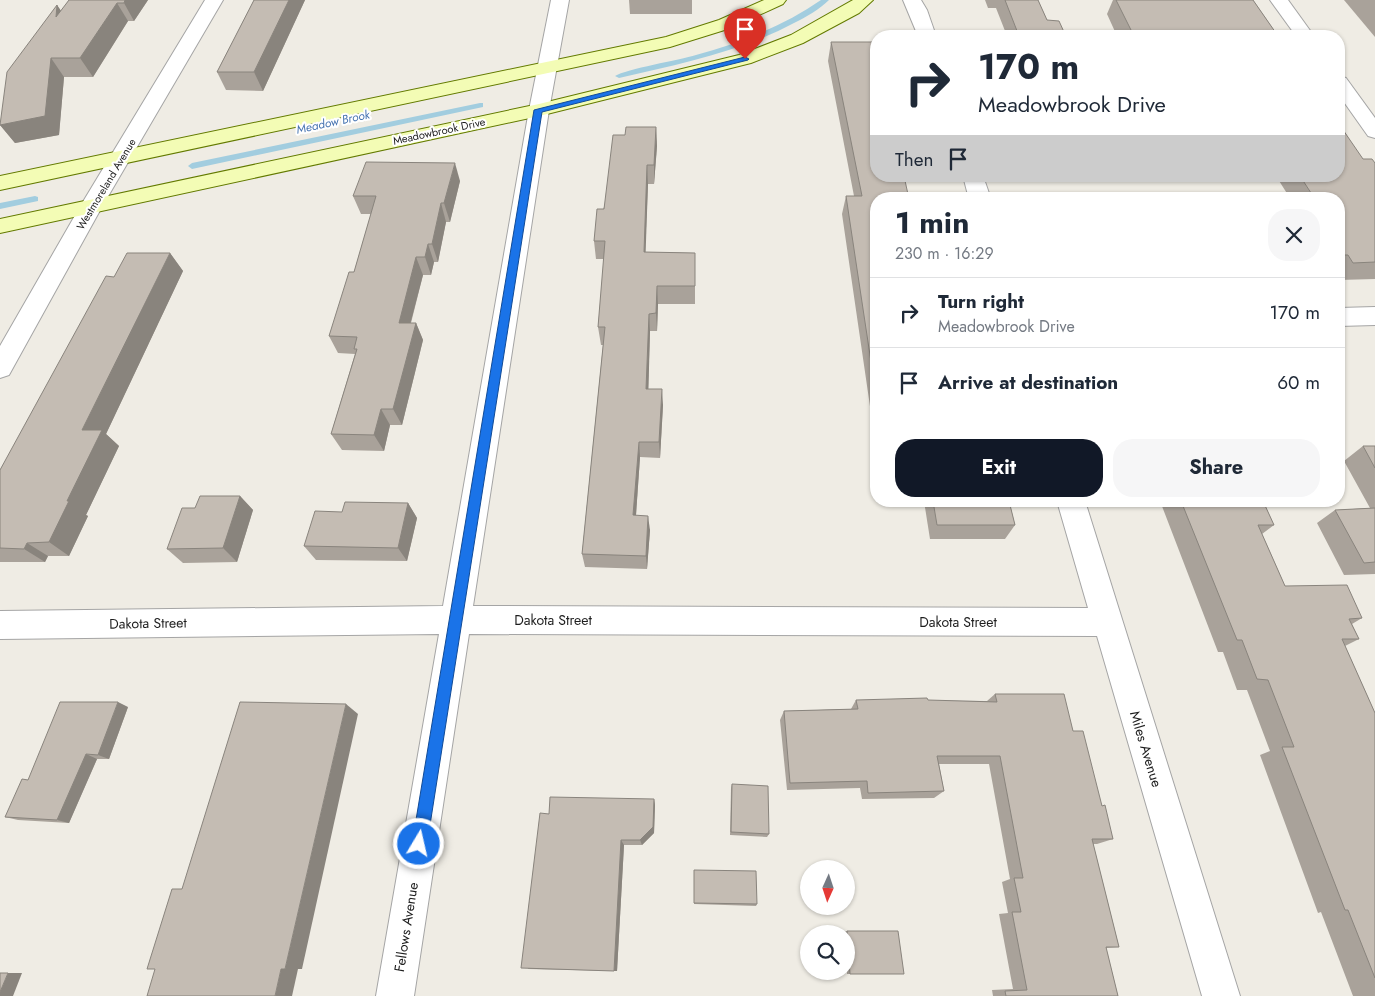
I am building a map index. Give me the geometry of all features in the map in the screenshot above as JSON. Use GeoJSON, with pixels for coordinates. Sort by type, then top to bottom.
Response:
{"type":"FeatureCollection","features":[{"type":"Feature","properties":{"kind":"street","name":"Westmoreland Avenue"},"geometry":{"type":"LineString","coordinates":[[0,368],[92,205],[214,0]]}},
{"type":"Feature","properties":{"kind":"street","name":"Fellows Avenue"},"geometry":{"type":"LineString","coordinates":[[395,996],[538,110],[560,0]]}},
{"type":"Feature","properties":{"kind":"street"},"geometry":{"type":"LineString","coordinates":[[0,184],[304,118],[670,42],[726,23],[762,9],[778,0]]}},
{"type":"Feature","properties":{"kind":"street","name":"Meadowbrook Drive"},"geometry":{"type":"LineString","coordinates":[[0,226],[538,110],[745,59],[797,39],[853,9],[864,0]]}},
{"type":"Feature","properties":{"kind":"street"},"geometry":{"type":"LineString","coordinates":[[912,0],[918,10],[925,30]]}},
{"type":"Feature","properties":{"kind":"street"},"geometry":{"type":"LineString","coordinates":[[1279,0],[1301,30]]}},
{"type":"Feature","properties":{"kind":"street"},"geometry":{"type":"LineString","coordinates":[[1345,90],[1375,132]]}},
{"type":"Feature","properties":{"kind":"street"},"geometry":{"type":"LineString","coordinates":[[1345,317],[1375,316]]}},
{"type":"Feature","properties":{"kind":"street","name":"Miles Avenue"},"geometry":{"type":"LineString","coordinates":[[1073,507],[1221,996]]}},
{"type":"Feature","properties":{"kind":"street","name":"Dakota Street"},"geometry":{"type":"LineString","coordinates":[[0,625],[456,620],[1107,622]]}},
{"type":"Feature","properties":{"kind":"building"},"geometry":{"type":"Polygon","coordinates":[[[69,0],[125,0],[124,3],[117,3],[80,58],[51,58],[45,116],[0,125],[7,72],[57,5],[56,17],[69,0]]]}},
{"type":"Feature","properties":{"kind":"building"},"geometry":{"type":"Polygon","coordinates":[[[254,0],[289,0],[254,72],[217,72],[254,0]]]}},
{"type":"Feature","properties":{"kind":"building"},"geometry":{"type":"Polygon","coordinates":[[[1005,0],[1038,0],[1047,20],[1059,21],[1063,30],[1017,30],[1005,0]]]}},
{"type":"Feature","properties":{"kind":"building"},"geometry":{"type":"Polygon","coordinates":[[[1116,0],[1253,0],[1274,30],[1131,30],[1116,0]]]}},
{"type":"Feature","properties":{"kind":"building"},"geometry":{"type":"Polygon","coordinates":[[[831,42],[870,42],[870,182],[905,182],[907,192],[870,192],[870,355],[846,196],[862,196],[831,42]]]}},
{"type":"Feature","properties":{"kind":"building"},"geometry":{"type":"Polygon","coordinates":[[[626,127],[656,127],[654,165],[647,165],[644,252],[695,253],[695,286],[657,286],[656,313],[649,314],[646,389],[662,389],[659,442],[639,442],[633,515],[648,516],[646,556],[582,554],[605,327],[598,327],[605,241],[594,241],[597,209],[604,209],[613,135],[625,135],[626,127]]]}},
{"type":"Feature","properties":{"kind":"building"},"geometry":{"type":"Polygon","coordinates":[[[1345,133],[1363,159],[1372,159],[1375,163],[1375,262],[1353,263],[1348,255],[1345,255],[1345,192],[1310,192],[1304,182],[1345,182],[1345,133]]]}},
{"type":"Feature","properties":{"kind":"building"},"geometry":{"type":"Polygon","coordinates":[[[366,162],[455,163],[444,203],[441,203],[432,244],[428,244],[425,257],[416,257],[399,323],[416,323],[393,409],[381,409],[374,435],[331,434],[357,349],[354,349],[357,337],[329,336],[349,272],[354,272],[376,196],[353,196],[366,162]]]}},
{"type":"Feature","properties":{"kind":"building"},"geometry":{"type":"Polygon","coordinates":[[[127,253],[170,253],[82,430],[102,430],[49,542],[27,543],[24,549],[0,548],[0,470],[106,276],[114,277],[127,253]]]}},
{"type":"Feature","properties":{"kind":"building"},"geometry":{"type":"Polygon","coordinates":[[[1363,446],[1375,446],[1375,468],[1363,446]]]}},
{"type":"Feature","properties":{"kind":"building"},"geometry":{"type":"Polygon","coordinates":[[[200,496],[240,496],[223,548],[167,549],[182,508],[195,508],[200,496]]]}},
{"type":"Feature","properties":{"kind":"building"},"geometry":{"type":"Polygon","coordinates":[[[345,502],[408,503],[398,548],[304,546],[315,511],[342,512],[345,502]]]}},
{"type":"Feature","properties":{"kind":"building"},"geometry":{"type":"Polygon","coordinates":[[[934,507],[1010,507],[1015,525],[937,525],[934,507]]]}},
{"type":"Feature","properties":{"kind":"building"},"geometry":{"type":"Polygon","coordinates":[[[1183,507],[1266,507],[1274,525],[1258,525],[1285,586],[1347,585],[1362,618],[1349,619],[1359,639],[1342,639],[1375,713],[1375,978],[1348,910],[1345,910],[1282,747],[1294,747],[1268,680],[1257,679],[1242,640],[1237,640],[1183,507]]]}},
{"type":"Feature","properties":{"kind":"building"},"geometry":{"type":"Polygon","coordinates":[[[1375,508],[1375,562],[1364,563],[1335,510],[1375,508]]]}},
{"type":"Feature","properties":{"kind":"building"},"geometry":{"type":"Polygon","coordinates":[[[995,694],[1064,694],[1073,731],[1083,731],[1102,806],[1105,805],[1113,839],[1092,839],[1119,947],[1106,947],[1118,996],[1006,996],[1005,991],[1027,990],[1012,912],[1021,912],[1014,878],[1023,878],[1000,756],[937,756],[944,791],[868,793],[867,781],[790,783],[784,711],[858,709],[856,700],[927,698],[928,700],[997,702],[995,694]]]}},
{"type":"Feature","properties":{"kind":"building"},"geometry":{"type":"Polygon","coordinates":[[[60,702],[118,702],[98,755],[86,754],[57,820],[5,817],[22,779],[28,780],[60,702]]]}},
{"type":"Feature","properties":{"kind":"building"},"geometry":{"type":"Polygon","coordinates":[[[240,702],[346,704],[285,969],[281,969],[275,996],[147,996],[155,969],[147,969],[172,889],[182,889],[240,702]]]}},
{"type":"Feature","properties":{"kind":"building"},"geometry":{"type":"Polygon","coordinates":[[[732,784],[768,786],[769,834],[731,832],[732,784]]]}},
{"type":"Feature","properties":{"kind":"building"},"geometry":{"type":"Polygon","coordinates":[[[550,797],[654,799],[653,827],[640,840],[621,840],[614,971],[521,968],[540,813],[549,814],[550,797]]]}},
{"type":"Feature","properties":{"kind":"building"},"geometry":{"type":"Polygon","coordinates":[[[694,870],[756,871],[757,904],[694,903],[694,870]]]}},
{"type":"Feature","properties":{"kind":"building"},"geometry":{"type":"Polygon","coordinates":[[[855,931],[898,931],[904,974],[855,974],[855,931]]]}},
{"type":"Feature","properties":{"kind":"building"},"geometry":{"type":"Polygon","coordinates":[[[0,973],[8,973],[0,992],[0,973]]]}},
{"type":"Feature","properties":{"kind":"waterway","name":"Meadow Brook"},"geometry":{"type":"LineString","coordinates":[[619,76],[727,49],[779,28],[826,0]]}},
{"type":"Feature","properties":{"kind":"waterway","name":"Meadow Brook"},"geometry":{"type":"LineString","coordinates":[[192,166],[480,105]]}},
{"type":"Feature","properties":{"kind":"waterway","name":"Meadow Brook"},"geometry":{"type":"LineString","coordinates":[[0,206],[35,199]]}},
{"type":"Feature","properties":{"kind":"route"},"geometry":{"type":"LineString","coordinates":[[419,844],[538,110],[745,59]]}}]}
